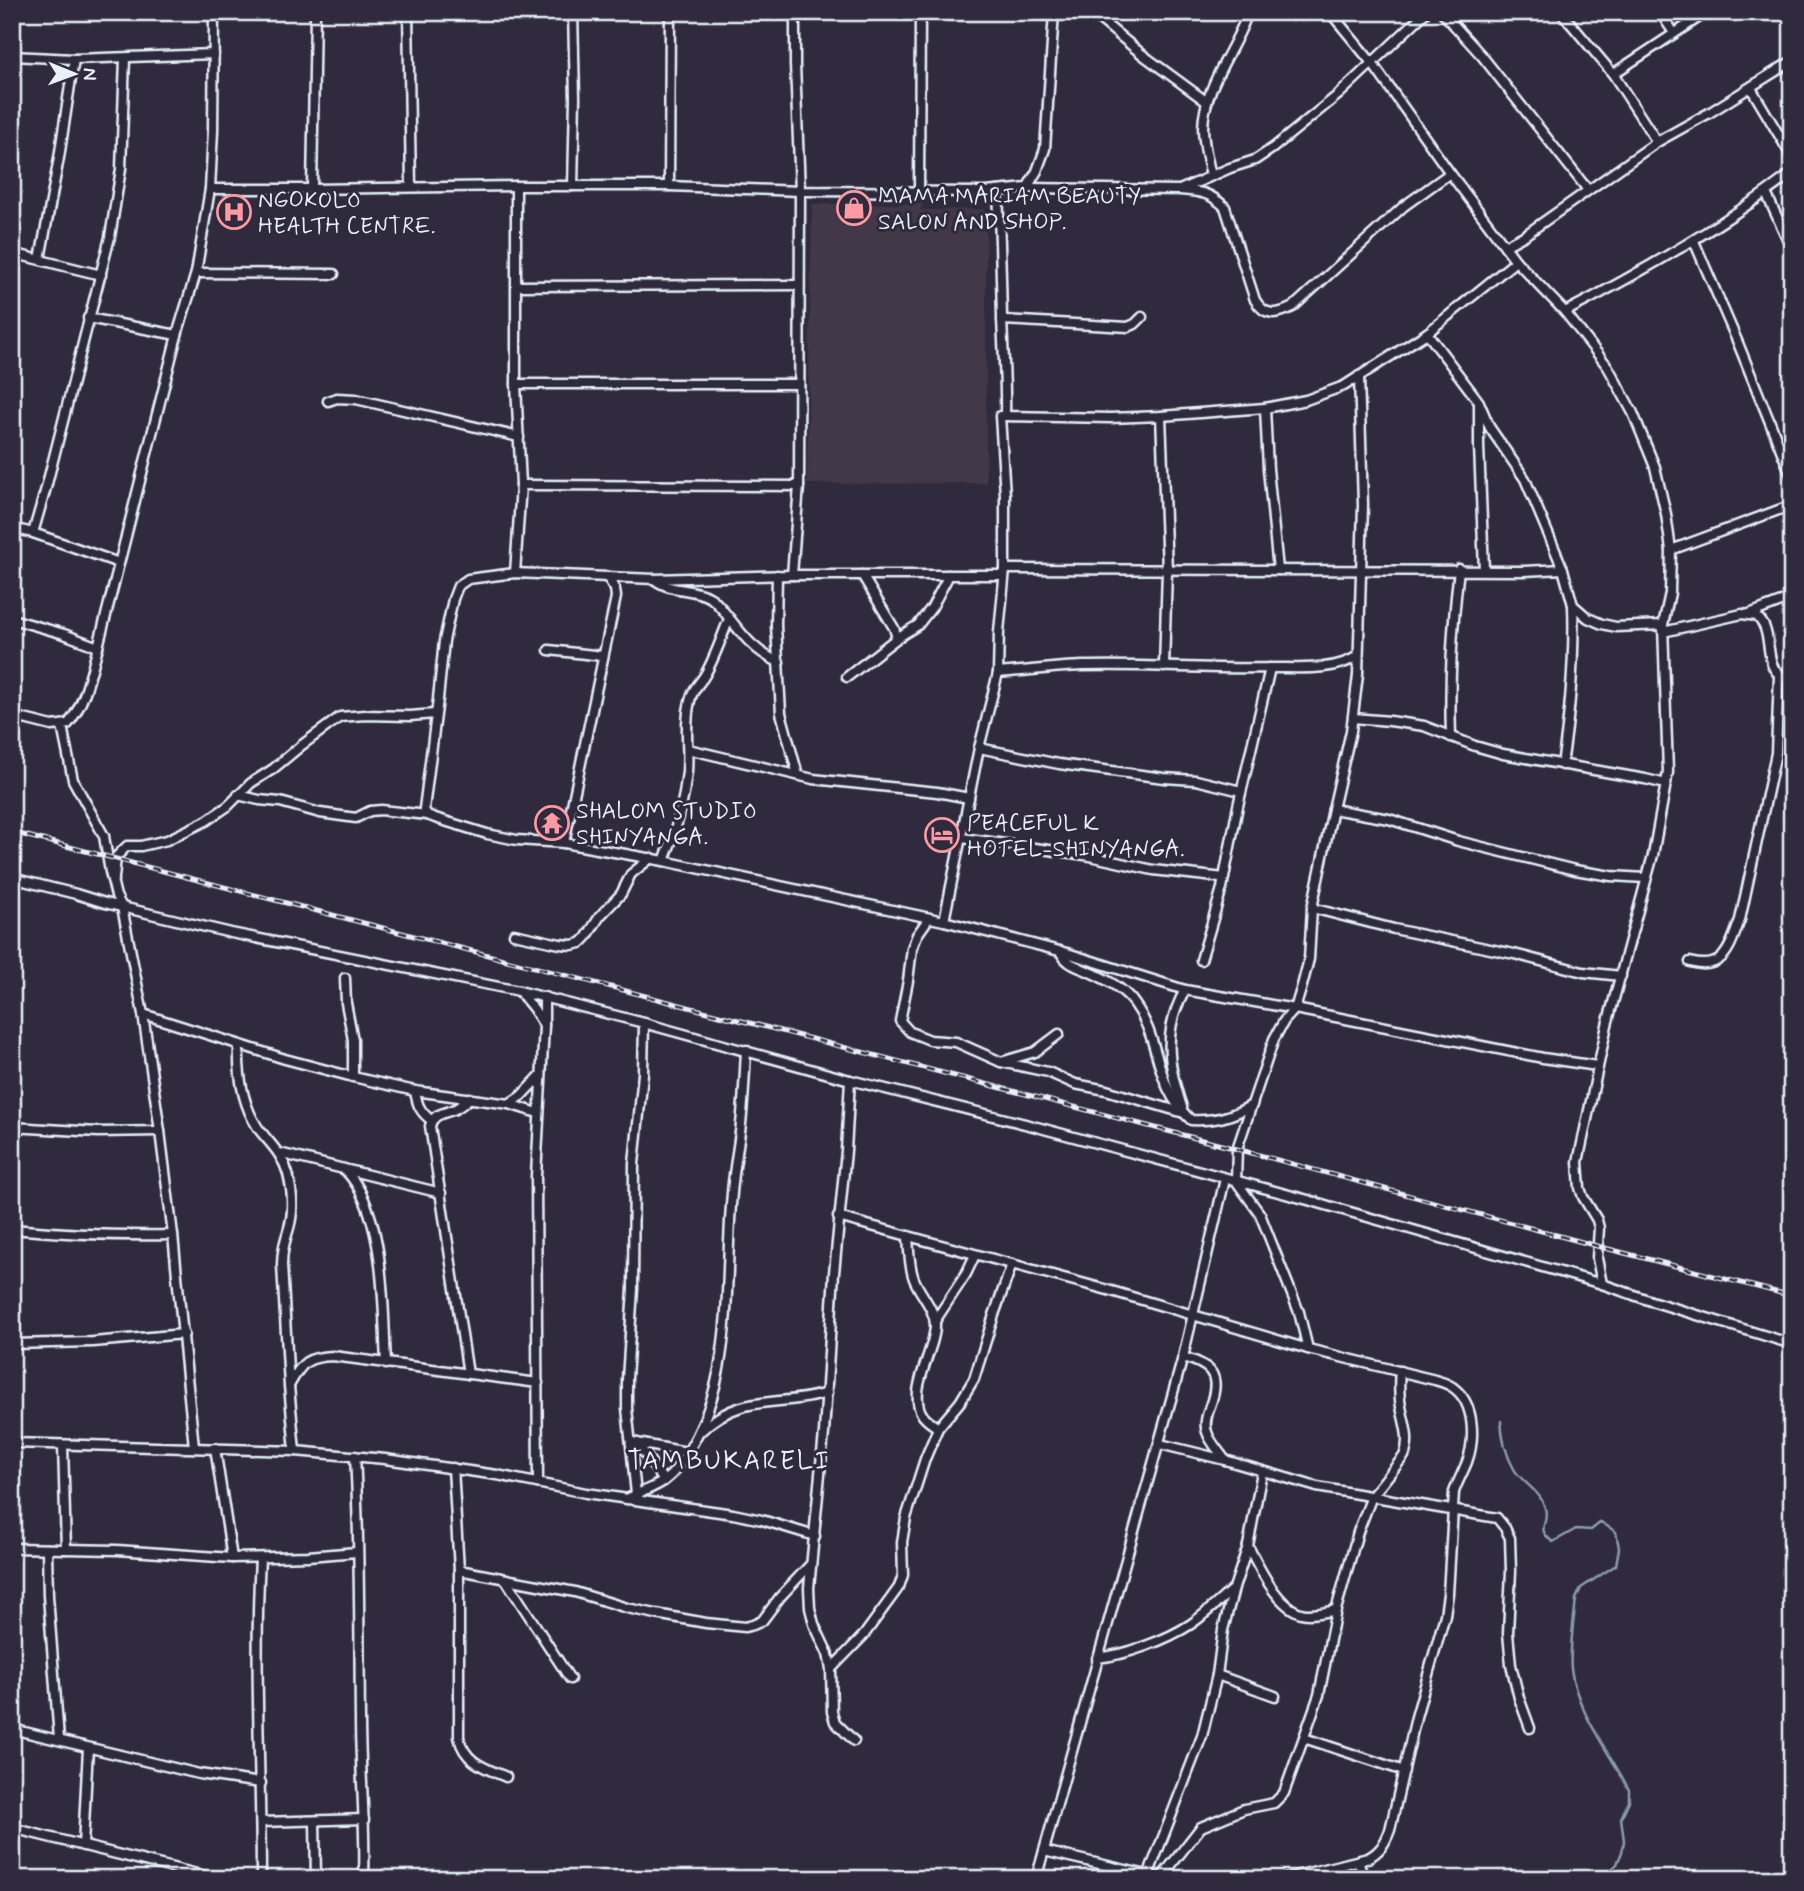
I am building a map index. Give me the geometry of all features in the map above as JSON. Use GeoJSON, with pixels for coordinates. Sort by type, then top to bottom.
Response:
{"type":"FeatureCollection","features":[{"type":"Feature","properties":{"kind":"street"},"geometry":{"type":"LineString","coordinates":[[12,716],[52,726],[68,724],[85,691],[98,647],[177,335],[196,273],[210,189],[214,12]]}},
{"type":"Feature","properties":{"kind":"street"},"geometry":{"type":"LineString","coordinates":[[312,189],[315,12]]}},
{"type":"Feature","properties":{"kind":"street"},"geometry":{"type":"LineString","coordinates":[[408,12],[411,186]]}},
{"type":"Feature","properties":{"kind":"street"},"geometry":{"type":"LineString","coordinates":[[573,12],[573,186]]}},
{"type":"Feature","properties":{"kind":"street"},"geometry":{"type":"LineString","coordinates":[[669,186],[670,12]]}},
{"type":"Feature","properties":{"kind":"street"},"geometry":{"type":"LineString","coordinates":[[792,575],[799,486],[800,191],[795,12]]}},
{"type":"Feature","properties":{"kind":"street"},"geometry":{"type":"LineString","coordinates":[[919,191],[920,12]]}},
{"type":"Feature","properties":{"kind":"street"},"geometry":{"type":"LineString","coordinates":[[1027,188],[1045,149],[1054,12]]}},
{"type":"Feature","properties":{"kind":"street"},"geometry":{"type":"LineString","coordinates":[[1091,12],[1207,102]]}},
{"type":"Feature","properties":{"kind":"street"},"geometry":{"type":"LineString","coordinates":[[1211,176],[1203,128],[1207,102],[1248,12]]}},
{"type":"Feature","properties":{"kind":"street"},"geometry":{"type":"LineString","coordinates":[[1330,12],[1372,63],[1516,261],[1565,312],[1608,367],[1633,413],[1655,467],[1666,514],[1671,550],[1670,593],[1662,629],[1668,772],[1653,855],[1597,1066],[1583,1133],[1578,1176],[1583,1197],[1599,1228],[1597,1258],[1602,1283]]}},
{"type":"Feature","properties":{"kind":"street"},"geometry":{"type":"LineString","coordinates":[[1180,190],[1255,160],[1273,148],[1372,63],[1426,12]]}},
{"type":"Feature","properties":{"kind":"street"},"geometry":{"type":"LineString","coordinates":[[1442,12],[1482,56],[1588,190]]}},
{"type":"Feature","properties":{"kind":"street"},"geometry":{"type":"LineString","coordinates":[[1560,12],[1613,74],[1657,142]]}},
{"type":"Feature","properties":{"kind":"street"},"geometry":{"type":"LineString","coordinates":[[1660,12],[1674,33]]}},
{"type":"Feature","properties":{"kind":"street"},"geometry":{"type":"LineString","coordinates":[[1613,74],[1707,12]]}},
{"type":"Feature","properties":{"kind":"street"},"geometry":{"type":"LineString","coordinates":[[12,56],[74,59],[214,54]]}},
{"type":"Feature","properties":{"kind":"street"},"geometry":{"type":"LineString","coordinates":[[33,533],[110,237],[121,169],[125,58]]}},
{"type":"Feature","properties":{"kind":"street"},"geometry":{"type":"LineString","coordinates":[[40,259],[74,59]]}},
{"type":"Feature","properties":{"kind":"street"},"geometry":{"type":"LineString","coordinates":[[1505,246],[1525,235],[1657,142],[1792,61]]}},
{"type":"Feature","properties":{"kind":"street"},"geometry":{"type":"LineString","coordinates":[[1751,88],[1792,158]]}},
{"type":"Feature","properties":{"kind":"street"},"geometry":{"type":"LineString","coordinates":[[210,189],[669,186],[800,191],[998,191],[1027,188],[1180,190],[1214,196],[1225,207],[1255,300],[1261,309],[1271,314],[1280,314],[1293,307],[1404,206],[1450,173]]}},
{"type":"Feature","properties":{"kind":"street"},"geometry":{"type":"LineString","coordinates":[[1565,312],[1694,241],[1792,173]]}},
{"type":"Feature","properties":{"kind":"street"},"geometry":{"type":"LineString","coordinates":[[515,573],[521,485],[516,384],[516,186]]}},
{"type":"Feature","properties":{"kind":"street"},"geometry":{"type":"LineString","coordinates":[[998,191],[1005,416]]}},
{"type":"Feature","properties":{"kind":"street"},"geometry":{"type":"LineString","coordinates":[[1766,193],[1792,249]]}},
{"type":"Feature","properties":{"kind":"street"},"geometry":{"type":"LineString","coordinates":[[1694,241],[1792,477]]}},
{"type":"Feature","properties":{"kind":"street"},"geometry":{"type":"LineString","coordinates":[[12,253],[101,275]]}},
{"type":"Feature","properties":{"kind":"street"},"geometry":{"type":"LineString","coordinates":[[944,921],[979,748],[998,673],[1005,572],[1006,495],[1000,416],[1161,416],[1265,408],[1306,400],[1344,386],[1427,334],[1516,261]]}},
{"type":"Feature","properties":{"kind":"street"},"geometry":{"type":"LineString","coordinates":[[196,273],[334,274]]}},
{"type":"Feature","properties":{"kind":"street"},"geometry":{"type":"LineString","coordinates":[[517,286],[799,285]]}},
{"type":"Feature","properties":{"kind":"street"},"geometry":{"type":"LineString","coordinates":[[1002,320],[1128,327],[1142,317]]}},
{"type":"Feature","properties":{"kind":"street"},"geometry":{"type":"LineString","coordinates":[[88,318],[177,335]]}},
{"type":"Feature","properties":{"kind":"street"},"geometry":{"type":"LineString","coordinates":[[1427,334],[1479,402],[1490,428],[1525,479],[1563,569],[1573,605],[1574,632],[1573,668],[1562,765]]}},
{"type":"Feature","properties":{"kind":"street"},"geometry":{"type":"LineString","coordinates":[[1308,1349],[1299,1312],[1260,1214],[1236,1181],[1237,1149],[1274,1039],[1284,1021],[1295,1009],[1308,959],[1312,908],[1353,718],[1363,505],[1359,376]]}},
{"type":"Feature","properties":{"kind":"street"},"geometry":{"type":"LineString","coordinates":[[516,384],[799,384]]}},
{"type":"Feature","properties":{"kind":"street"},"geometry":{"type":"LineString","coordinates":[[328,401],[337,398],[356,399],[519,437]]}},
{"type":"Feature","properties":{"kind":"street"},"geometry":{"type":"LineString","coordinates":[[1479,402],[1484,570]]}},
{"type":"Feature","properties":{"kind":"street"},"geometry":{"type":"LineString","coordinates":[[1265,408],[1278,570]]}},
{"type":"Feature","properties":{"kind":"street"},"geometry":{"type":"LineString","coordinates":[[1161,416],[1167,570],[1164,667]]}},
{"type":"Feature","properties":{"kind":"street"},"geometry":{"type":"LineString","coordinates":[[521,485],[799,486]]}},
{"type":"Feature","properties":{"kind":"street"},"geometry":{"type":"LineString","coordinates":[[1671,550],[1792,505]]}},
{"type":"Feature","properties":{"kind":"street"},"geometry":{"type":"LineString","coordinates":[[12,528],[119,563]]}},
{"type":"Feature","properties":{"kind":"street"},"geometry":{"type":"LineString","coordinates":[[1451,737],[1452,627],[1459,569]]}},
{"type":"Feature","properties":{"kind":"street"},"geometry":{"type":"LineString","coordinates":[[427,815],[424,809],[444,641],[458,586],[468,579],[515,573],[654,579],[1167,570],[1563,569]]}},
{"type":"Feature","properties":{"kind":"street"},"geometry":{"type":"LineString","coordinates":[[777,575],[778,685],[781,713],[797,775]]}},
{"type":"Feature","properties":{"kind":"street"},"geometry":{"type":"LineString","coordinates":[[862,575],[894,628],[897,638]]}},
{"type":"Feature","properties":{"kind":"street"},"geometry":{"type":"LineString","coordinates":[[847,677],[918,625],[949,575]]}},
{"type":"Feature","properties":{"kind":"street"},"geometry":{"type":"LineString","coordinates":[[564,844],[616,597],[615,589],[608,578]]}},
{"type":"Feature","properties":{"kind":"street"},"geometry":{"type":"LineString","coordinates":[[654,579],[662,585],[698,592],[710,598],[721,607],[757,650],[779,662]]}},
{"type":"Feature","properties":{"kind":"street"},"geometry":{"type":"LineString","coordinates":[[1573,605],[1588,618],[1602,624],[1662,629],[1748,614],[1792,598]]}},
{"type":"Feature","properties":{"kind":"street"},"geometry":{"type":"LineString","coordinates":[[1748,614],[1757,616],[1764,626],[1774,670],[1779,676],[1792,680]]}},
{"type":"Feature","properties":{"kind":"street"},"geometry":{"type":"LineString","coordinates":[[12,619],[98,647]]}},
{"type":"Feature","properties":{"kind":"street"},"geometry":{"type":"LineString","coordinates":[[664,861],[678,826],[687,771],[687,715],[690,699],[694,688],[703,678],[729,619]]}},
{"type":"Feature","properties":{"kind":"street"},"geometry":{"type":"LineString","coordinates":[[549,650],[603,656]]}},
{"type":"Feature","properties":{"kind":"street"},"geometry":{"type":"LineString","coordinates":[[998,673],[1083,666],[1270,668],[1340,664],[1358,656]]}},
{"type":"Feature","properties":{"kind":"street"},"geometry":{"type":"LineString","coordinates":[[1201,960],[1224,878],[1270,668]]}},
{"type":"Feature","properties":{"kind":"street"},"geometry":{"type":"LineString","coordinates":[[1690,962],[1705,965],[1723,958],[1740,920],[1776,753],[1779,676]]}},
{"type":"Feature","properties":{"kind":"street"},"geometry":{"type":"LineString","coordinates":[[113,884],[116,858],[127,846],[167,840],[206,821],[228,806],[251,783],[288,759],[340,717],[435,713]]}},
{"type":"Feature","properties":{"kind":"street"},"geometry":{"type":"LineString","coordinates":[[1353,718],[1424,726],[1503,754],[1666,784]]}},
{"type":"Feature","properties":{"kind":"street"},"geometry":{"type":"LineString","coordinates":[[62,726],[73,780],[104,836],[116,896],[122,907],[143,1014],[173,1235],[194,1447]]}},
{"type":"Feature","properties":{"kind":"street"},"geometry":{"type":"LineString","coordinates":[[979,748],[1059,764],[1164,778],[1196,779],[1241,791]]}},
{"type":"Feature","properties":{"kind":"street"},"geometry":{"type":"LineString","coordinates":[[688,749],[833,782],[937,792],[969,798]]}},
{"type":"Feature","properties":{"kind":"street"},"geometry":{"type":"LineString","coordinates":[[238,795],[356,818],[370,811],[381,810],[427,815],[487,834],[517,840],[564,844],[651,858],[944,921],[1060,951],[1185,990],[1597,1066]]}},
{"type":"Feature","properties":{"kind":"street"},"geometry":{"type":"LineString","coordinates":[[1333,809],[1389,819],[1458,841],[1575,870],[1646,878]]}},
{"type":"Feature","properties":{"kind":"street"},"geometry":{"type":"LineString","coordinates":[[962,838],[1085,855],[1153,870],[1224,878]]}},
{"type":"Feature","properties":{"kind":"street"},"geometry":{"type":"LineString","coordinates":[[514,934],[560,944],[581,943],[600,916],[621,894],[631,874],[651,858]]}},
{"type":"Feature","properties":{"kind":"street"},"geometry":{"type":"LineString","coordinates":[[12,878],[230,933],[519,991],[644,1023],[1236,1181],[1602,1283],[1651,1301],[1792,1343]]}},
{"type":"Feature","properties":{"kind":"street"},"geometry":{"type":"LineString","coordinates":[[1312,908],[1583,972],[1621,976]]}},
{"type":"Feature","properties":{"kind":"street"},"geometry":{"type":"LineString","coordinates":[[929,918],[912,948],[900,1021],[904,1027],[930,1040],[956,1042],[1002,1062],[1048,1072],[1075,1084],[1106,1090],[1184,1113]]}},
{"type":"Feature","properties":{"kind":"street"},"geometry":{"type":"LineString","coordinates":[[1060,951],[1064,960],[1121,988],[1134,1003],[1146,1024],[1167,1088],[1174,1101],[1191,1120],[1223,1119],[1252,1105]]}},
{"type":"Feature","properties":{"kind":"street"},"geometry":{"type":"LineString","coordinates":[[345,978],[346,1003],[353,1040],[353,1077]]}},
{"type":"Feature","properties":{"kind":"street"},"geometry":{"type":"LineString","coordinates":[[1184,1113],[1170,1063],[1170,1042],[1176,1006],[1185,990]]}},
{"type":"Feature","properties":{"kind":"street"},"geometry":{"type":"LineString","coordinates":[[519,991],[544,1026]]}},
{"type":"Feature","properties":{"kind":"street"},"geometry":{"type":"LineString","coordinates":[[538,1483],[535,1245],[544,998]]}},
{"type":"Feature","properties":{"kind":"street"},"geometry":{"type":"LineString","coordinates":[[143,1014],[239,1045],[353,1077],[415,1091],[509,1104],[538,1113]]}},
{"type":"Feature","properties":{"kind":"street"},"geometry":{"type":"LineString","coordinates":[[636,1494],[634,1443],[627,1408],[633,1289],[633,1189],[643,1073],[644,1023]]}},
{"type":"Feature","properties":{"kind":"street"},"geometry":{"type":"LineString","coordinates":[[1002,1062],[1035,1052],[1059,1034]]}},
{"type":"Feature","properties":{"kind":"street"},"geometry":{"type":"LineString","coordinates":[[239,1045],[240,1079],[250,1112],[258,1128],[279,1153],[287,1172],[291,1195],[289,1226],[282,1248],[295,1451]]}},
{"type":"Feature","properties":{"kind":"street"},"geometry":{"type":"LineString","coordinates":[[700,1433],[719,1376],[725,1338],[732,1192],[742,1113],[746,1050]]}},
{"type":"Feature","properties":{"kind":"street"},"geometry":{"type":"LineString","coordinates":[[509,1104],[521,1096],[540,1076]]}},
{"type":"Feature","properties":{"kind":"street"},"geometry":{"type":"LineString","coordinates":[[850,1080],[827,1393],[810,1566],[810,1608],[828,1654],[832,1712],[835,1721],[854,1741]]}},
{"type":"Feature","properties":{"kind":"street"},"geometry":{"type":"LineString","coordinates":[[415,1091],[419,1108],[431,1120]]}},
{"type":"Feature","properties":{"kind":"street"},"geometry":{"type":"LineString","coordinates":[[468,1374],[430,1132],[431,1120],[457,1108],[470,1098]]}},
{"type":"Feature","properties":{"kind":"street"},"geometry":{"type":"LineString","coordinates":[[12,1127],[97,1132],[160,1131]]}},
{"type":"Feature","properties":{"kind":"street"},"geometry":{"type":"LineString","coordinates":[[279,1153],[440,1193]]}},
{"type":"Feature","properties":{"kind":"street"},"geometry":{"type":"LineString","coordinates":[[344,1169],[354,1179],[365,1202],[378,1252],[386,1364]]}},
{"type":"Feature","properties":{"kind":"street"},"geometry":{"type":"LineString","coordinates":[[1036,1879],[1160,1444],[1194,1315],[1225,1179]]}},
{"type":"Feature","properties":{"kind":"street"},"geometry":{"type":"LineString","coordinates":[[838,1217],[1308,1349],[1448,1384],[1461,1395],[1471,1423],[1471,1440],[1468,1459],[1454,1492],[1446,1615],[1426,1681],[1390,1830],[1379,1852],[1358,1861],[1284,1879]]}},
{"type":"Feature","properties":{"kind":"street"},"geometry":{"type":"LineString","coordinates":[[12,1229],[65,1234],[173,1235]]}},
{"type":"Feature","properties":{"kind":"street"},"geometry":{"type":"LineString","coordinates":[[908,1236],[909,1259],[914,1278],[935,1321]]}},
{"type":"Feature","properties":{"kind":"street"},"geometry":{"type":"LineString","coordinates":[[938,1429],[922,1415],[919,1405],[921,1380],[935,1321],[966,1274],[975,1255]]}},
{"type":"Feature","properties":{"kind":"street"},"geometry":{"type":"LineString","coordinates":[[831,1669],[864,1636],[899,1587],[903,1575],[902,1542],[906,1518],[928,1451],[938,1429],[974,1379],[993,1315],[1013,1264]]}},
{"type":"Feature","properties":{"kind":"street"},"geometry":{"type":"LineString","coordinates":[[12,1344],[93,1342],[184,1334]]}},
{"type":"Feature","properties":{"kind":"street"},"geometry":{"type":"LineString","coordinates":[[289,1386],[303,1363],[316,1357],[332,1356],[538,1382]]}},
{"type":"Feature","properties":{"kind":"street"},"geometry":{"type":"LineString","coordinates":[[1183,1357],[1202,1362],[1211,1372],[1213,1396],[1205,1424],[1207,1433],[1226,1460]]}},
{"type":"Feature","properties":{"kind":"street"},"geometry":{"type":"LineString","coordinates":[[1044,1851],[1162,1878],[1201,1827],[1244,1809],[1274,1803],[1280,1799],[1287,1787],[1319,1695],[1336,1610],[1358,1532],[1372,1496],[1404,1456],[1407,1448],[1399,1396],[1400,1371]]}},
{"type":"Feature","properties":{"kind":"street"},"geometry":{"type":"LineString","coordinates":[[627,1499],[664,1481],[677,1468],[700,1433],[713,1420],[729,1410],[749,1404],[811,1398],[827,1393]]}},
{"type":"Feature","properties":{"kind":"street"},"geometry":{"type":"LineString","coordinates":[[12,1443],[194,1447],[355,1456],[453,1468],[586,1493],[733,1514],[815,1536]]}},
{"type":"Feature","properties":{"kind":"street"},"geometry":{"type":"LineString","coordinates":[[634,1443],[687,1452]]}},
{"type":"Feature","properties":{"kind":"street"},"geometry":{"type":"LineString","coordinates":[[634,1443],[664,1481]]}},
{"type":"Feature","properties":{"kind":"street"},"geometry":{"type":"LineString","coordinates":[[1160,1444],[1335,1491],[1497,1518],[1510,1538],[1508,1633],[1511,1665],[1530,1728]]}},
{"type":"Feature","properties":{"kind":"street"},"geometry":{"type":"LineString","coordinates":[[63,1445],[66,1549]]}},
{"type":"Feature","properties":{"kind":"street"},"geometry":{"type":"LineString","coordinates":[[215,1448],[232,1558]]}},
{"type":"Feature","properties":{"kind":"street"},"geometry":{"type":"LineString","coordinates":[[355,1456],[364,1879]]}},
{"type":"Feature","properties":{"kind":"street"},"geometry":{"type":"LineString","coordinates":[[453,1468],[459,1570],[460,1743],[474,1763],[506,1777]]}},
{"type":"Feature","properties":{"kind":"street"},"geometry":{"type":"LineString","coordinates":[[1148,1876],[1202,1736],[1217,1675],[1223,1630],[1248,1546],[1262,1472]]}},
{"type":"Feature","properties":{"kind":"street"},"geometry":{"type":"LineString","coordinates":[[1248,1546],[1268,1582],[1288,1606],[1307,1614],[1336,1610]]}},
{"type":"Feature","properties":{"kind":"street"},"geometry":{"type":"LineString","coordinates":[[12,1548],[117,1550],[232,1558],[357,1552]]}},
{"type":"Feature","properties":{"kind":"street"},"geometry":{"type":"LineString","coordinates":[[47,1549],[59,1739]]}},
{"type":"Feature","properties":{"kind":"street"},"geometry":{"type":"LineString","coordinates":[[260,1558],[256,1620],[261,1879]]}},
{"type":"Feature","properties":{"kind":"street"},"geometry":{"type":"LineString","coordinates":[[459,1570],[564,1590],[656,1614],[745,1627],[762,1621],[780,1597],[810,1566]]}},
{"type":"Feature","properties":{"kind":"street"},"geometry":{"type":"LineString","coordinates":[[506,1580],[570,1679]]}},
{"type":"Feature","properties":{"kind":"street"},"geometry":{"type":"LineString","coordinates":[[1097,1658],[1119,1655],[1188,1626],[1234,1588]]}},
{"type":"Feature","properties":{"kind":"street"},"geometry":{"type":"LineString","coordinates":[[1217,1675],[1275,1696]]}},
{"type":"Feature","properties":{"kind":"street"},"geometry":{"type":"LineString","coordinates":[[12,1729],[199,1774],[261,1783]]}},
{"type":"Feature","properties":{"kind":"street"},"geometry":{"type":"LineString","coordinates":[[1304,1738],[1404,1771]]}},
{"type":"Feature","properties":{"kind":"street"},"geometry":{"type":"LineString","coordinates":[[83,1846],[88,1748]]}},
{"type":"Feature","properties":{"kind":"street"},"geometry":{"type":"LineString","coordinates":[[261,1822],[364,1819]]}},
{"type":"Feature","properties":{"kind":"street"},"geometry":{"type":"LineString","coordinates":[[315,1821],[316,1879]]}},
{"type":"Feature","properties":{"kind":"street"},"geometry":{"type":"LineString","coordinates":[[12,1828],[217,1879]]}},
{"type":"Feature","properties":{"kind":"street"},"geometry":{"type":"LineString","coordinates":[[1358,1861],[1364,1879]]}},
{"type":"Feature","properties":{"kind":"shaded area"},"geometry":{"type":"Polygon","coordinates":[[[812,204],[923,204],[920,210],[986,209],[986,483],[807,484],[812,204]]]}},
{"type":"Feature","properties":{"kind":"waterway"},"geometry":{"type":"LineString","coordinates":[[1501,1421],[1511,1464],[1543,1502],[1546,1513],[1543,1529],[1547,1537],[1553,1542],[1576,1529],[1591,1530],[1601,1522],[1616,1532],[1619,1548],[1616,1565],[1581,1588],[1576,1599],[1571,1652],[1571,1669],[1580,1701],[1629,1790],[1629,1801],[1621,1818],[1624,1841],[1622,1852],[1617,1864],[1603,1879]]}},
{"type":"Feature","properties":{"kind":"railway"},"geometry":{"type":"LineString","coordinates":[[12,832],[1237,1149],[1792,1296]]}},
{"type":"Feature","properties":{"kind":"place","name":"MAMA MARIAM BEAUTY SALON AND SHOP."},"geometry":{"type":"Point","coordinates":[854,208]}},
{"type":"Feature","properties":{"kind":"place","name":"NGOKOLO HEALTH CENTRE."},"geometry":{"type":"Point","coordinates":[234,212]}},
{"type":"Feature","properties":{"kind":"place","name":"SHALOM STUDIO SHINYANGA."},"geometry":{"type":"Point","coordinates":[552,823]}},
{"type":"Feature","properties":{"kind":"place","name":"PEACEFUL K HOTEL-SHINYANGA."},"geometry":{"type":"Point","coordinates":[942,835]}},
{"type":"Feature","properties":{"kind":"district","name":"TAMBUKARELI"},"geometry":{"type":"Point","coordinates":[729,1460]}}]}
